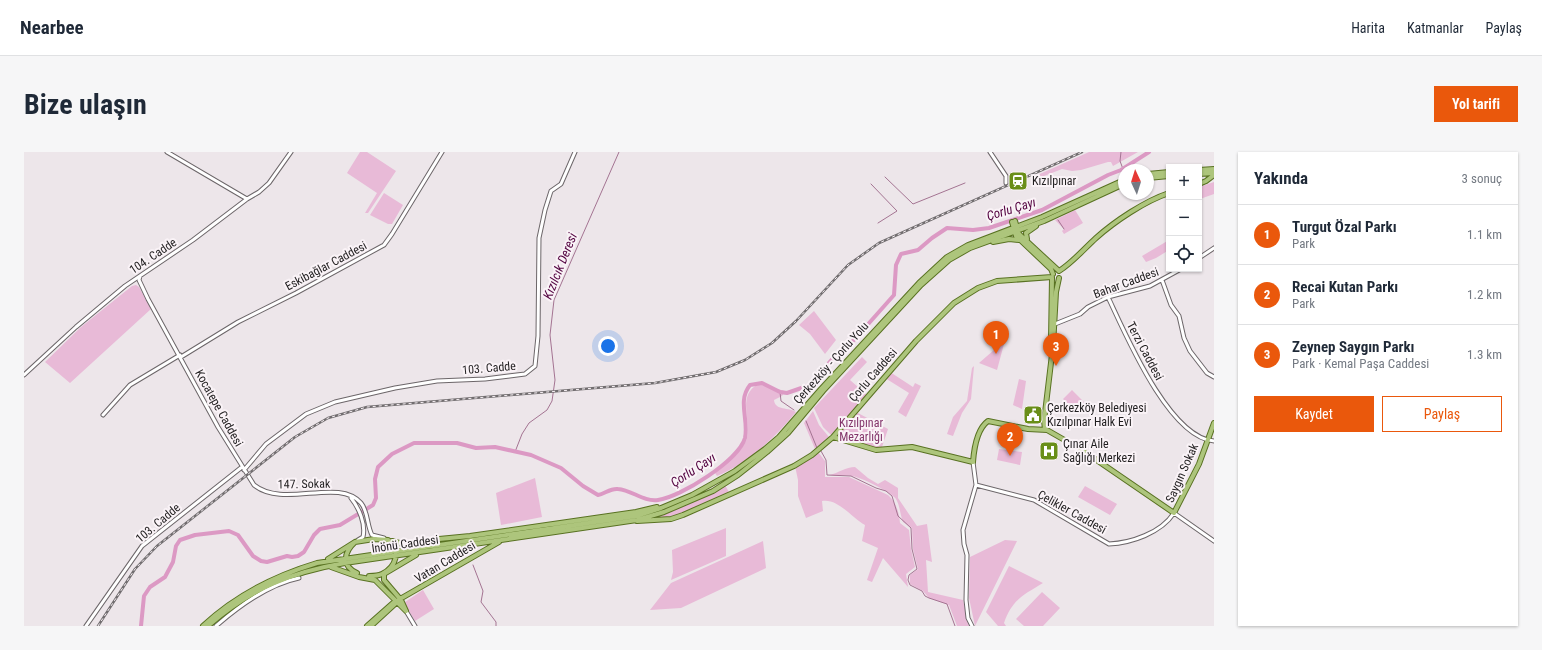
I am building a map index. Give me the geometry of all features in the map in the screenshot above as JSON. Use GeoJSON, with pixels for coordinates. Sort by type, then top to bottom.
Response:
{"type":"FeatureCollection","features":[{"type":"Feature","properties":{"kind":"main road"},"geometry":{"type":"LineString","coordinates":[[1202,170],[1214,169]]}},
{"type":"Feature","properties":{"kind":"main road"},"geometry":{"type":"LineString","coordinates":[[1154,173],[1166,172]]}},
{"type":"Feature","properties":{"kind":"main road"},"geometry":{"type":"LineString","coordinates":[[1202,174],[1214,174]]}},
{"type":"Feature","properties":{"kind":"main road"},"geometry":{"type":"LineString","coordinates":[[1202,183],[1214,174]]}},
{"type":"Feature","properties":{"kind":"main road"},"geometry":{"type":"LineString","coordinates":[[1154,177],[1166,176]]}},
{"type":"Feature","properties":{"kind":"main road"},"geometry":{"type":"LineString","coordinates":[[618,523],[648,517],[674,508],[713,491],[738,475],[781,440],[932,274],[958,254],[1004,232],[1016,230],[1029,222],[1118,183]]}},
{"type":"Feature","properties":{"kind":"main road"},"geometry":{"type":"LineString","coordinates":[[982,242],[1044,221],[1118,187]]}},
{"type":"Feature","properties":{"kind":"main road"},"geometry":{"type":"LineString","coordinates":[[1052,277],[1098,236],[1156,197],[1166,194]]}},
{"type":"Feature","properties":{"kind":"main road"},"geometry":{"type":"LineString","coordinates":[[1013,221],[1029,222]]}},
{"type":"Feature","properties":{"kind":"main road"},"geometry":{"type":"LineString","coordinates":[[1013,221],[1016,230],[1051,269],[1051,339],[1041,429]]}},
{"type":"Feature","properties":{"kind":"main road"},"geometry":{"type":"LineString","coordinates":[[1004,232],[1013,221]]}},
{"type":"Feature","properties":{"kind":"main road"},"geometry":{"type":"LineString","coordinates":[[1028,244],[1025,238],[1026,233],[1044,221]]}},
{"type":"Feature","properties":{"kind":"main road"},"geometry":{"type":"LineString","coordinates":[[982,242],[1013,238],[1028,244],[1060,271]]}},
{"type":"Feature","properties":{"kind":"main road","name":"Çerkezköy - Çorlu Yolu"},"geometry":{"type":"LineString","coordinates":[[692,495],[735,471],[779,437],[821,389],[930,271],[957,251],[982,242]]}},
{"type":"Feature","properties":{"kind":"main road"},"geometry":{"type":"LineString","coordinates":[[1041,429],[1044,418],[1055,324],[1056,292],[1060,271]]}},
{"type":"Feature","properties":{"kind":"main road","name":"Çorlu Caddesi"},"geometry":{"type":"LineString","coordinates":[[618,523],[671,518],[683,515],[794,466],[822,447],[833,437],[947,307],[988,283],[1008,280],[1052,277],[1059,278]]}},
{"type":"Feature","properties":{"kind":"main road"},"geometry":{"type":"LineString","coordinates":[[833,437],[876,450],[912,448],[973,462],[978,436],[982,426],[988,421],[1028,429],[1041,429],[1082,450],[1174,514]]}},
{"type":"Feature","properties":{"kind":"main road","name":"Saygın Sokak"},"geometry":{"type":"LineString","coordinates":[[1174,514],[1199,464],[1214,422]]}},
{"type":"Feature","properties":{"kind":"main road"},"geometry":{"type":"LineString","coordinates":[[408,546],[439,539],[470,536],[636,512],[692,495]]}},
{"type":"Feature","properties":{"kind":"main road"},"geometry":{"type":"LineString","coordinates":[[318,565],[334,567],[359,577],[384,574],[410,557],[441,547],[636,516],[661,508],[692,495]]}},
{"type":"Feature","properties":{"kind":"main road","name":"İnönü Caddesi"},"geometry":{"type":"LineString","coordinates":[[208,626],[237,603],[259,590],[318,565],[618,523]]}},
{"type":"Feature","properties":{"kind":"main road"},"geometry":{"type":"LineString","coordinates":[[203,626],[231,603],[252,590],[287,572],[318,565],[355,542],[385,539],[408,546],[441,547]]}},
{"type":"Feature","properties":{"kind":"main road"},"geometry":{"type":"LineString","coordinates":[[385,539],[393,544],[397,553],[395,560],[384,574],[384,580],[406,611]]}},
{"type":"Feature","properties":{"kind":"main road","name":"Vatan Caddesi"},"geometry":{"type":"LineString","coordinates":[[367,626],[385,610],[504,540]]}},
{"type":"Feature","properties":{"kind":"main road"},"geometry":{"type":"LineString","coordinates":[[355,542],[349,548],[345,561],[354,572],[375,580],[399,602]]}},
{"type":"Feature","properties":{"kind":"main road","name":"Vatan Caddesi"},"geometry":{"type":"LineString","coordinates":[[371,626],[399,602]]}},
{"type":"Feature","properties":{"kind":"street"},"geometry":{"type":"LineString","coordinates":[[167,152],[246,199]]}},
{"type":"Feature","properties":{"kind":"street","name":"104. Cadde"},"geometry":{"type":"LineString","coordinates":[[24,375],[76,327],[125,286],[193,240],[269,183],[291,152]]}},
{"type":"Feature","properties":{"kind":"street","name":"Eskibağlar Caddesi"},"geometry":{"type":"LineString","coordinates":[[103,415],[130,385],[238,322],[296,293],[384,244],[392,234],[442,152]]}},
{"type":"Feature","properties":{"kind":"street","name":"103. Cadde"},"geometry":{"type":"LineString","coordinates":[[244,470],[266,444],[306,414],[335,402],[395,388],[437,381],[485,379],[525,374],[535,366],[538,336],[539,238],[545,210],[552,191],[561,184],[576,152]]}},
{"type":"Feature","properties":{"kind":"street"},"geometry":{"type":"LineString","coordinates":[[990,152],[1006,176],[1006,183]]}},
{"type":"Feature","properties":{"kind":"street"},"geometry":{"type":"LineString","coordinates":[[1202,256],[1214,248]]}},
{"type":"Feature","properties":{"kind":"street","name":"Bahar Caddesi"},"geometry":{"type":"LineString","coordinates":[[1055,324],[1080,314],[1088,307],[1108,297],[1150,286],[1176,272]]}},
{"type":"Feature","properties":{"kind":"street","name":"Kocatepe Caddesi"},"geometry":{"type":"LineString","coordinates":[[140,276],[139,280],[143,290],[244,470]]}},
{"type":"Feature","properties":{"kind":"street"},"geometry":{"type":"LineString","coordinates":[[1162,280],[1171,305],[1179,316],[1184,338],[1190,351],[1207,373],[1214,377]]}},
{"type":"Feature","properties":{"kind":"street","name":"Terzi Caddesi"},"geometry":{"type":"LineString","coordinates":[[1108,297],[1150,383],[1172,412],[1191,431],[1208,441]]}},
{"type":"Feature","properties":{"kind":"street"},"geometry":{"type":"LineString","coordinates":[[1208,441],[1214,441]]}},
{"type":"Feature","properties":{"kind":"street"},"geometry":{"type":"LineString","coordinates":[[972,626],[968,618],[966,600],[967,555],[964,544],[964,530],[976,485],[973,462]]}},
{"type":"Feature","properties":{"kind":"street","name":"103. Cadde"},"geometry":{"type":"LineString","coordinates":[[86,626],[142,546],[242,467]]}},
{"type":"Feature","properties":{"kind":"street","name":"147. Sokak"},"geometry":{"type":"LineString","coordinates":[[244,470],[254,485],[262,491],[270,494],[295,495],[332,493],[350,496]]}},
{"type":"Feature","properties":{"kind":"street","name":"Çelikler Caddesi"},"geometry":{"type":"LineString","coordinates":[[976,485],[1034,500],[1109,544],[1118,543],[1155,531],[1174,514]]}},
{"type":"Feature","properties":{"kind":"street"},"geometry":{"type":"LineString","coordinates":[[350,496],[361,503],[364,508],[372,535],[385,539]]}},
{"type":"Feature","properties":{"kind":"street"},"geometry":{"type":"LineString","coordinates":[[350,496],[359,509],[364,529],[363,537],[355,542]]}},
{"type":"Feature","properties":{"kind":"street"},"geometry":{"type":"LineString","coordinates":[[1174,514],[1214,541]]}},
{"type":"Feature","properties":{"kind":"street"},"geometry":{"type":"LineString","coordinates":[[216,626],[254,598],[286,582],[299,578]]}},
{"type":"Feature","properties":{"kind":"street"},"geometry":{"type":"LineString","coordinates":[[406,611],[415,626]]}},
{"type":"Feature","properties":{"kind":"green space"},"geometry":{"type":"Polygon","coordinates":[[[360,152],[367,152],[396,171],[368,213],[365,213],[377,193],[347,173],[360,152]]]}},
{"type":"Feature","properties":{"kind":"green space"},"geometry":{"type":"Polygon","coordinates":[[[1089,152],[1138,152],[1113,166],[1111,162],[1108,162],[1081,170],[1072,171],[1062,169],[1034,180],[1033,177],[1089,152]]]}},
{"type":"Feature","properties":{"kind":"green space"},"geometry":{"type":"Polygon","coordinates":[[[1214,182],[1214,194],[1202,198],[1202,186],[1214,182]]]}},
{"type":"Feature","properties":{"kind":"green space"},"geometry":{"type":"Polygon","coordinates":[[[384,193],[403,205],[392,224],[388,224],[370,215],[384,193]]]}},
{"type":"Feature","properties":{"kind":"green space"},"geometry":{"type":"Polygon","coordinates":[[[1075,210],[1083,223],[1064,234],[1062,231],[1064,229],[1055,220],[1075,210]]]}},
{"type":"Feature","properties":{"kind":"green space"},"geometry":{"type":"Polygon","coordinates":[[[1166,242],[1166,252],[1156,258],[1146,262],[1142,256],[1166,242]]]}},
{"type":"Feature","properties":{"kind":"green space"},"geometry":{"type":"Polygon","coordinates":[[[136,285],[139,287],[151,309],[70,383],[45,362],[81,327],[132,286],[136,285]]]}},
{"type":"Feature","properties":{"kind":"green space"},"geometry":{"type":"Polygon","coordinates":[[[814,311],[836,340],[825,354],[810,334],[799,325],[814,311]]]}},
{"type":"Feature","properties":{"kind":"green space"},"geometry":{"type":"Polygon","coordinates":[[[1002,343],[1004,344],[997,370],[979,363],[1002,343]]]}},
{"type":"Feature","properties":{"kind":"green space"},"geometry":{"type":"Polygon","coordinates":[[[862,357],[867,362],[850,380],[867,395],[831,435],[823,427],[814,408],[862,357]]]}},
{"type":"Feature","properties":{"kind":"green space"},"geometry":{"type":"Polygon","coordinates":[[[974,366],[971,399],[962,413],[953,436],[947,434],[953,417],[967,401],[972,368],[974,366]]]}},
{"type":"Feature","properties":{"kind":"green space"},"geometry":{"type":"Polygon","coordinates":[[[890,372],[913,387],[915,383],[921,386],[906,417],[898,412],[909,393],[885,378],[890,372]]]}},
{"type":"Feature","properties":{"kind":"green space"},"geometry":{"type":"Polygon","coordinates":[[[1019,379],[1026,381],[1022,409],[1013,405],[1019,379]]]}},
{"type":"Feature","properties":{"kind":"green space"},"geometry":{"type":"Polygon","coordinates":[[[758,384],[785,391],[782,396],[774,400],[775,403],[777,406],[796,412],[760,449],[728,471],[717,476],[715,473],[742,448],[745,443],[748,431],[746,401],[752,389],[758,384]]]}},
{"type":"Feature","properties":{"kind":"green space"},"geometry":{"type":"Polygon","coordinates":[[[1072,390],[1084,402],[1075,411],[1063,399],[1072,390]]]}},
{"type":"Feature","properties":{"kind":"green space"},"geometry":{"type":"Polygon","coordinates":[[[813,411],[819,425],[829,437],[815,449],[804,423],[813,411]]]}},
{"type":"Feature","properties":{"kind":"green space","name":"Kızılpınar Mezarlığı"},"geometry":{"type":"Polygon","coordinates":[[[856,412],[888,429],[882,447],[875,447],[844,439],[839,432],[856,412]]]}},
{"type":"Feature","properties":{"kind":"green space"},"geometry":{"type":"Polygon","coordinates":[[[999,449],[1022,452],[1020,465],[997,460],[999,449]]]}},
{"type":"Feature","properties":{"kind":"green space"},"geometry":{"type":"Polygon","coordinates":[[[818,452],[825,461],[825,477],[849,477],[888,495],[895,504],[900,523],[909,530],[915,567],[906,574],[908,587],[883,558],[872,582],[867,580],[878,548],[862,541],[865,525],[845,509],[834,502],[822,501],[823,511],[806,518],[798,496],[798,480],[795,466],[818,452]]]}},
{"type":"Feature","properties":{"kind":"green space"},"geometry":{"type":"Polygon","coordinates":[[[855,467],[878,484],[885,480],[898,488],[898,498],[917,526],[927,524],[932,562],[926,560],[928,592],[963,600],[969,626],[957,626],[949,605],[929,598],[923,591],[910,584],[910,575],[918,569],[913,549],[912,528],[903,522],[896,499],[882,489],[856,477],[830,475],[855,467]]]}},
{"type":"Feature","properties":{"kind":"green space"},"geometry":{"type":"Polygon","coordinates":[[[535,478],[542,517],[501,525],[496,493],[535,478]]]}},
{"type":"Feature","properties":{"kind":"green space"},"geometry":{"type":"Polygon","coordinates":[[[725,485],[730,494],[682,514],[650,519],[681,507],[725,485]]]}},
{"type":"Feature","properties":{"kind":"green space"},"geometry":{"type":"Polygon","coordinates":[[[1085,486],[1117,504],[1110,515],[1078,497],[1085,486]]]}},
{"type":"Feature","properties":{"kind":"green space"},"geometry":{"type":"Polygon","coordinates":[[[726,528],[726,556],[671,580],[673,572],[672,550],[726,528]]]}},
{"type":"Feature","properties":{"kind":"green space"},"geometry":{"type":"Polygon","coordinates":[[[1005,540],[1017,541],[975,626],[969,598],[970,557],[1005,540]]]}},
{"type":"Feature","properties":{"kind":"green space"},"geometry":{"type":"Polygon","coordinates":[[[763,541],[766,568],[681,608],[650,610],[671,583],[763,541]]]}},
{"type":"Feature","properties":{"kind":"green space"},"geometry":{"type":"Polygon","coordinates":[[[1009,566],[1043,583],[1024,595],[1015,603],[1007,615],[1004,623],[1006,626],[998,626],[986,612],[1009,566]]]}},
{"type":"Feature","properties":{"kind":"green space"},"geometry":{"type":"Polygon","coordinates":[[[423,590],[434,609],[415,621],[405,605],[405,602],[423,590]]]}},
{"type":"Feature","properties":{"kind":"green space"},"geometry":{"type":"Polygon","coordinates":[[[1042,592],[1060,608],[1043,626],[1024,626],[1016,619],[1042,592]]]}},
{"type":"Feature","properties":{"kind":"waterway","name":"Kızılcık Deresi"},"geometry":{"type":"LineString","coordinates":[[515,452],[522,434],[529,423],[547,410],[552,401],[555,380],[550,335],[554,300],[619,152]]}},
{"type":"Feature","properties":{"kind":"waterway"},"geometry":{"type":"LineString","coordinates":[[1121,152],[1121,164]]}},
{"type":"Feature","properties":{"kind":"waterway","name":"Çorlu Çayı"},"geometry":{"type":"LineString","coordinates":[[141,626],[144,596],[150,587],[165,577],[173,562],[176,546],[180,540],[195,535],[229,531],[238,535],[253,556],[261,561],[267,562],[287,556],[298,556],[304,552],[314,535],[320,529],[340,525],[373,505],[376,498],[375,479],[378,467],[392,454],[414,443],[457,443],[476,448],[495,447],[531,455],[561,468],[583,486],[598,495],[612,489],[618,489],[628,491],[642,498],[658,500],[680,492],[708,476],[732,457],[740,447],[745,438],[746,431],[744,398],[750,385],[762,383],[780,392],[787,393],[810,385],[834,357],[854,340],[894,295],[896,265],[901,254],[918,250],[947,228],[973,230],[989,228],[1042,210],[1108,175],[1121,170],[1149,152]]}},
{"type":"Feature","properties":{"kind":"waterway"},"geometry":{"type":"LineString","coordinates":[[885,177],[913,204],[965,183]]}},
{"type":"Feature","properties":{"kind":"waterway"},"geometry":{"type":"LineString","coordinates":[[871,184],[897,211],[878,223]]}},
{"type":"Feature","properties":{"kind":"waterway"},"geometry":{"type":"LineString","coordinates":[[1058,220],[1064,229]]}},
{"type":"Feature","properties":{"kind":"waterway"},"geometry":{"type":"LineString","coordinates":[[780,392],[781,401],[794,410]]}},
{"type":"Feature","properties":{"kind":"waterway"},"geometry":{"type":"LineString","coordinates":[[806,421],[817,448]]}},
{"type":"Feature","properties":{"kind":"waterway"},"geometry":{"type":"LineString","coordinates":[[821,451],[826,460],[827,475],[851,476],[886,491],[892,496],[898,516],[911,528],[912,549],[917,569],[909,575],[908,580],[910,585],[922,591],[925,596],[947,604],[955,626]]}},
{"type":"Feature","properties":{"kind":"waterway"},"geometry":{"type":"LineString","coordinates":[[473,565],[483,591],[481,602],[496,622],[496,626]]}},
{"type":"Feature","properties":{"kind":"railway"},"geometry":{"type":"LineString","coordinates":[[98,626],[135,569],[157,546],[295,437],[328,418],[367,407],[655,383],[716,372],[745,360],[772,343],[796,321],[848,265],[879,243],[1082,152]]}},
{"type":"Feature","properties":{"kind":"place","name":"Kızılpınar"},"geometry":{"type":"Point","coordinates":[1018,181]}},
{"type":"Feature","properties":{"kind":"place","name":"Turgut Özal Parkı"},"geometry":{"type":"Point","coordinates":[996,354]}},
{"type":"Feature","properties":{"kind":"place","name":"Zeynep Saygın Parkı"},"geometry":{"type":"Point","coordinates":[1056,366]}},
{"type":"Feature","properties":{"kind":"place","name":"Çerkezköy Belediyesi Kızılpınar Halk Evi"},"geometry":{"type":"Point","coordinates":[1033,415]}},
{"type":"Feature","properties":{"kind":"place","name":"Çınar Aile Sağlığı Merkezi"},"geometry":{"type":"Point","coordinates":[1049,451]}},
{"type":"Feature","properties":{"kind":"place","name":"Recai Kutan Parkı"},"geometry":{"type":"Point","coordinates":[1010,456]}}]}
